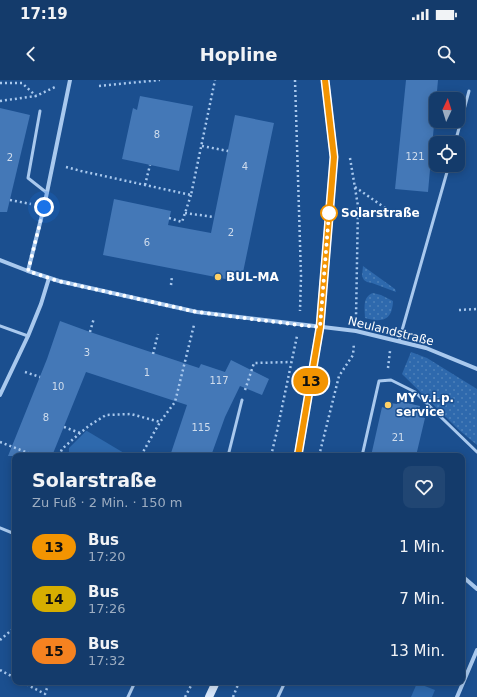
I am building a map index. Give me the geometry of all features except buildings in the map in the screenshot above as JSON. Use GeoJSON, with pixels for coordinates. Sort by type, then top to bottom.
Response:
{"type":"FeatureCollection","features":[{"type":"Feature","properties":{"kind":"main road"},"geometry":{"type":"LineString","coordinates":[[299,453],[320,327],[334,157],[325,80]]}},
{"type":"Feature","properties":{"kind":"main road"},"geometry":{"type":"LineString","coordinates":[[209,697],[215,685]]}},
{"type":"Feature","properties":{"kind":"street"},"geometry":{"type":"LineString","coordinates":[[28,271],[54,163],[70,80]]}},
{"type":"Feature","properties":{"kind":"street"},"geometry":{"type":"LineString","coordinates":[[0,260],[49,278],[197,312],[320,327]]}},
{"type":"Feature","properties":{"kind":"street"},"geometry":{"type":"LineString","coordinates":[[0,395],[28,336],[41,304],[49,278]]}},
{"type":"Feature","properties":{"kind":"street","name":"Neulandstraße"},"geometry":{"type":"LineString","coordinates":[[320,327],[356,331],[426,348],[477,370]]}},
{"type":"Feature","properties":{"kind":"street"},"geometry":{"type":"LineString","coordinates":[[465,579],[477,589]]}},
{"type":"Feature","properties":{"kind":"street"},"geometry":{"type":"LineString","coordinates":[[465,678],[477,650]]}},
{"type":"Feature","properties":{"kind":"street"},"geometry":{"type":"LineString","coordinates":[[457,697],[462,685]]}},
{"type":"Feature","properties":{"kind":"lane"},"geometry":{"type":"LineString","coordinates":[[457,136],[470,91]]}},
{"type":"Feature","properties":{"kind":"lane"},"geometry":{"type":"LineString","coordinates":[[40,111],[28,178],[47,193]]}},
{"type":"Feature","properties":{"kind":"lane"},"geometry":{"type":"LineString","coordinates":[[399,341],[447,172]]}},
{"type":"Feature","properties":{"kind":"lane"},"geometry":{"type":"LineString","coordinates":[[0,326],[28,336]]}},
{"type":"Feature","properties":{"kind":"lane"},"geometry":{"type":"LineString","coordinates":[[363,453],[378,381],[386,380],[391,380],[415,392],[477,452]]}},
{"type":"Feature","properties":{"kind":"lane"},"geometry":{"type":"LineString","coordinates":[[229,453],[242,400]]}},
{"type":"Feature","properties":{"kind":"lane"},"geometry":{"type":"LineString","coordinates":[[0,528],[12,533]]}},
{"type":"Feature","properties":{"kind":"lane"},"geometry":{"type":"LineString","coordinates":[[128,697],[134,685]]}},
{"type":"Feature","properties":{"kind":"lane"},"geometry":{"type":"LineString","coordinates":[[278,697],[284,685]]}},
{"type":"Feature","properties":{"kind":"path"},"geometry":{"type":"LineString","coordinates":[[99,86],[160,80]]}},
{"type":"Feature","properties":{"kind":"path"},"geometry":{"type":"LineString","coordinates":[[169,218],[182,222],[191,195],[215,80]]}},
{"type":"Feature","properties":{"kind":"path"},"geometry":{"type":"LineString","coordinates":[[295,80],[301,276],[300,294]]}},
{"type":"Feature","properties":{"kind":"path"},"geometry":{"type":"LineString","coordinates":[[0,84],[22,83],[36,96]]}},
{"type":"Feature","properties":{"kind":"path"},"geometry":{"type":"LineString","coordinates":[[0,101],[36,96],[59,85]]}},
{"type":"Feature","properties":{"kind":"path"},"geometry":{"type":"LineString","coordinates":[[202,146],[228,151]]}},
{"type":"Feature","properties":{"kind":"path"},"geometry":{"type":"LineString","coordinates":[[350,153],[358,206],[356,313]]}},
{"type":"Feature","properties":{"kind":"path"},"geometry":{"type":"LineString","coordinates":[[54,163],[81,171],[191,195]]}},
{"type":"Feature","properties":{"kind":"path"},"geometry":{"type":"LineString","coordinates":[[145,185],[150,164]]}},
{"type":"Feature","properties":{"kind":"path"},"geometry":{"type":"LineString","coordinates":[[355,187],[391,212]]}},
{"type":"Feature","properties":{"kind":"path"},"geometry":{"type":"LineString","coordinates":[[10,200],[44,207]]}},
{"type":"Feature","properties":{"kind":"path"},"geometry":{"type":"LineString","coordinates":[[185,213],[214,217]]}},
{"type":"Feature","properties":{"kind":"path"},"geometry":{"type":"LineString","coordinates":[[171,285],[172,276]]}},
{"type":"Feature","properties":{"kind":"path"},"geometry":{"type":"LineString","coordinates":[[459,310],[477,309]]}},
{"type":"Feature","properties":{"kind":"path"},"geometry":{"type":"LineString","coordinates":[[90,332],[94,318]]}},
{"type":"Feature","properties":{"kind":"path"},"geometry":{"type":"LineString","coordinates":[[143,453],[160,422],[175,402],[195,322]]}},
{"type":"Feature","properties":{"kind":"path"},"geometry":{"type":"LineString","coordinates":[[153,354],[158,334]]}},
{"type":"Feature","properties":{"kind":"path"},"geometry":{"type":"LineString","coordinates":[[386,380],[392,340]]}},
{"type":"Feature","properties":{"kind":"path"},"geometry":{"type":"LineString","coordinates":[[320,453],[339,376],[353,355],[354,349]]}},
{"type":"Feature","properties":{"kind":"path"},"geometry":{"type":"LineString","coordinates":[[242,400],[254,363],[292,360],[272,453]]}},
{"type":"Feature","properties":{"kind":"path"},"geometry":{"type":"LineString","coordinates":[[23,371],[40,377]]}},
{"type":"Feature","properties":{"kind":"path"},"geometry":{"type":"LineString","coordinates":[[60,453],[62,449],[80,433],[106,415],[131,414],[160,422]]}},
{"type":"Feature","properties":{"kind":"path"},"geometry":{"type":"LineString","coordinates":[[64,427],[80,433]]}},
{"type":"Feature","properties":{"kind":"path"},"geometry":{"type":"LineString","coordinates":[[0,442],[25,453]]}},
{"type":"Feature","properties":{"kind":"path"},"geometry":{"type":"LineString","coordinates":[[0,640],[12,630]]}},
{"type":"Feature","properties":{"kind":"path"},"geometry":{"type":"LineString","coordinates":[[0,670],[12,676]]}},
{"type":"Feature","properties":{"kind":"path"},"geometry":{"type":"LineString","coordinates":[[28,685],[45,694],[48,685]]}},
{"type":"Feature","properties":{"kind":"path"},"geometry":{"type":"LineString","coordinates":[[186,697],[192,685]]}},
{"type":"Feature","properties":{"kind":"path"},"geometry":{"type":"LineString","coordinates":[[233,697],[238,685]]}},
{"type":"Feature","properties":{"kind":"shaded area"},"geometry":{"type":"Polygon","coordinates":[[[363,266],[395,289],[396,292],[364,280],[362,276],[363,266]]]}},
{"type":"Feature","properties":{"kind":"shaded area"},"geometry":{"type":"Polygon","coordinates":[[[373,293],[393,301],[391,313],[385,319],[379,320],[365,318],[366,300],[369,295],[373,293]]]}},
{"type":"Feature","properties":{"kind":"shaded area"},"geometry":{"type":"Polygon","coordinates":[[[411,352],[427,358],[477,389],[477,445],[459,430],[402,374],[411,352]]]}},
{"type":"Feature","properties":{"kind":"shaded area"},"geometry":{"type":"Polygon","coordinates":[[[87,431],[124,453],[69,453],[69,448],[87,431]]]}},
{"type":"Feature","properties":{"kind":"shaded area"},"geometry":{"type":"Polygon","coordinates":[[[416,685],[422,685],[435,690],[432,697],[411,697],[416,685]]]}},
{"type":"Feature","properties":{"kind":"bus line","name":"13"},"geometry":{"type":"LineString","coordinates":[[299,453],[320,327],[334,157],[325,80]]}},
{"type":"Feature","properties":{"kind":"place","name":"Solarstraße"},"geometry":{"type":"Point","coordinates":[329,213]}},
{"type":"Feature","properties":{"kind":"place","name":"BUL-MA"},"geometry":{"type":"Point","coordinates":[218,277]}},
{"type":"Feature","properties":{"kind":"place","name":"MY v.i.p. service"},"geometry":{"type":"Point","coordinates":[388,405]}},
{"type":"Feature","properties":{"kind":"route"},"geometry":{"type":"LineString","coordinates":[[44,207],[28,271],[58,281],[197,312],[320,327],[329,213]]}}]}
